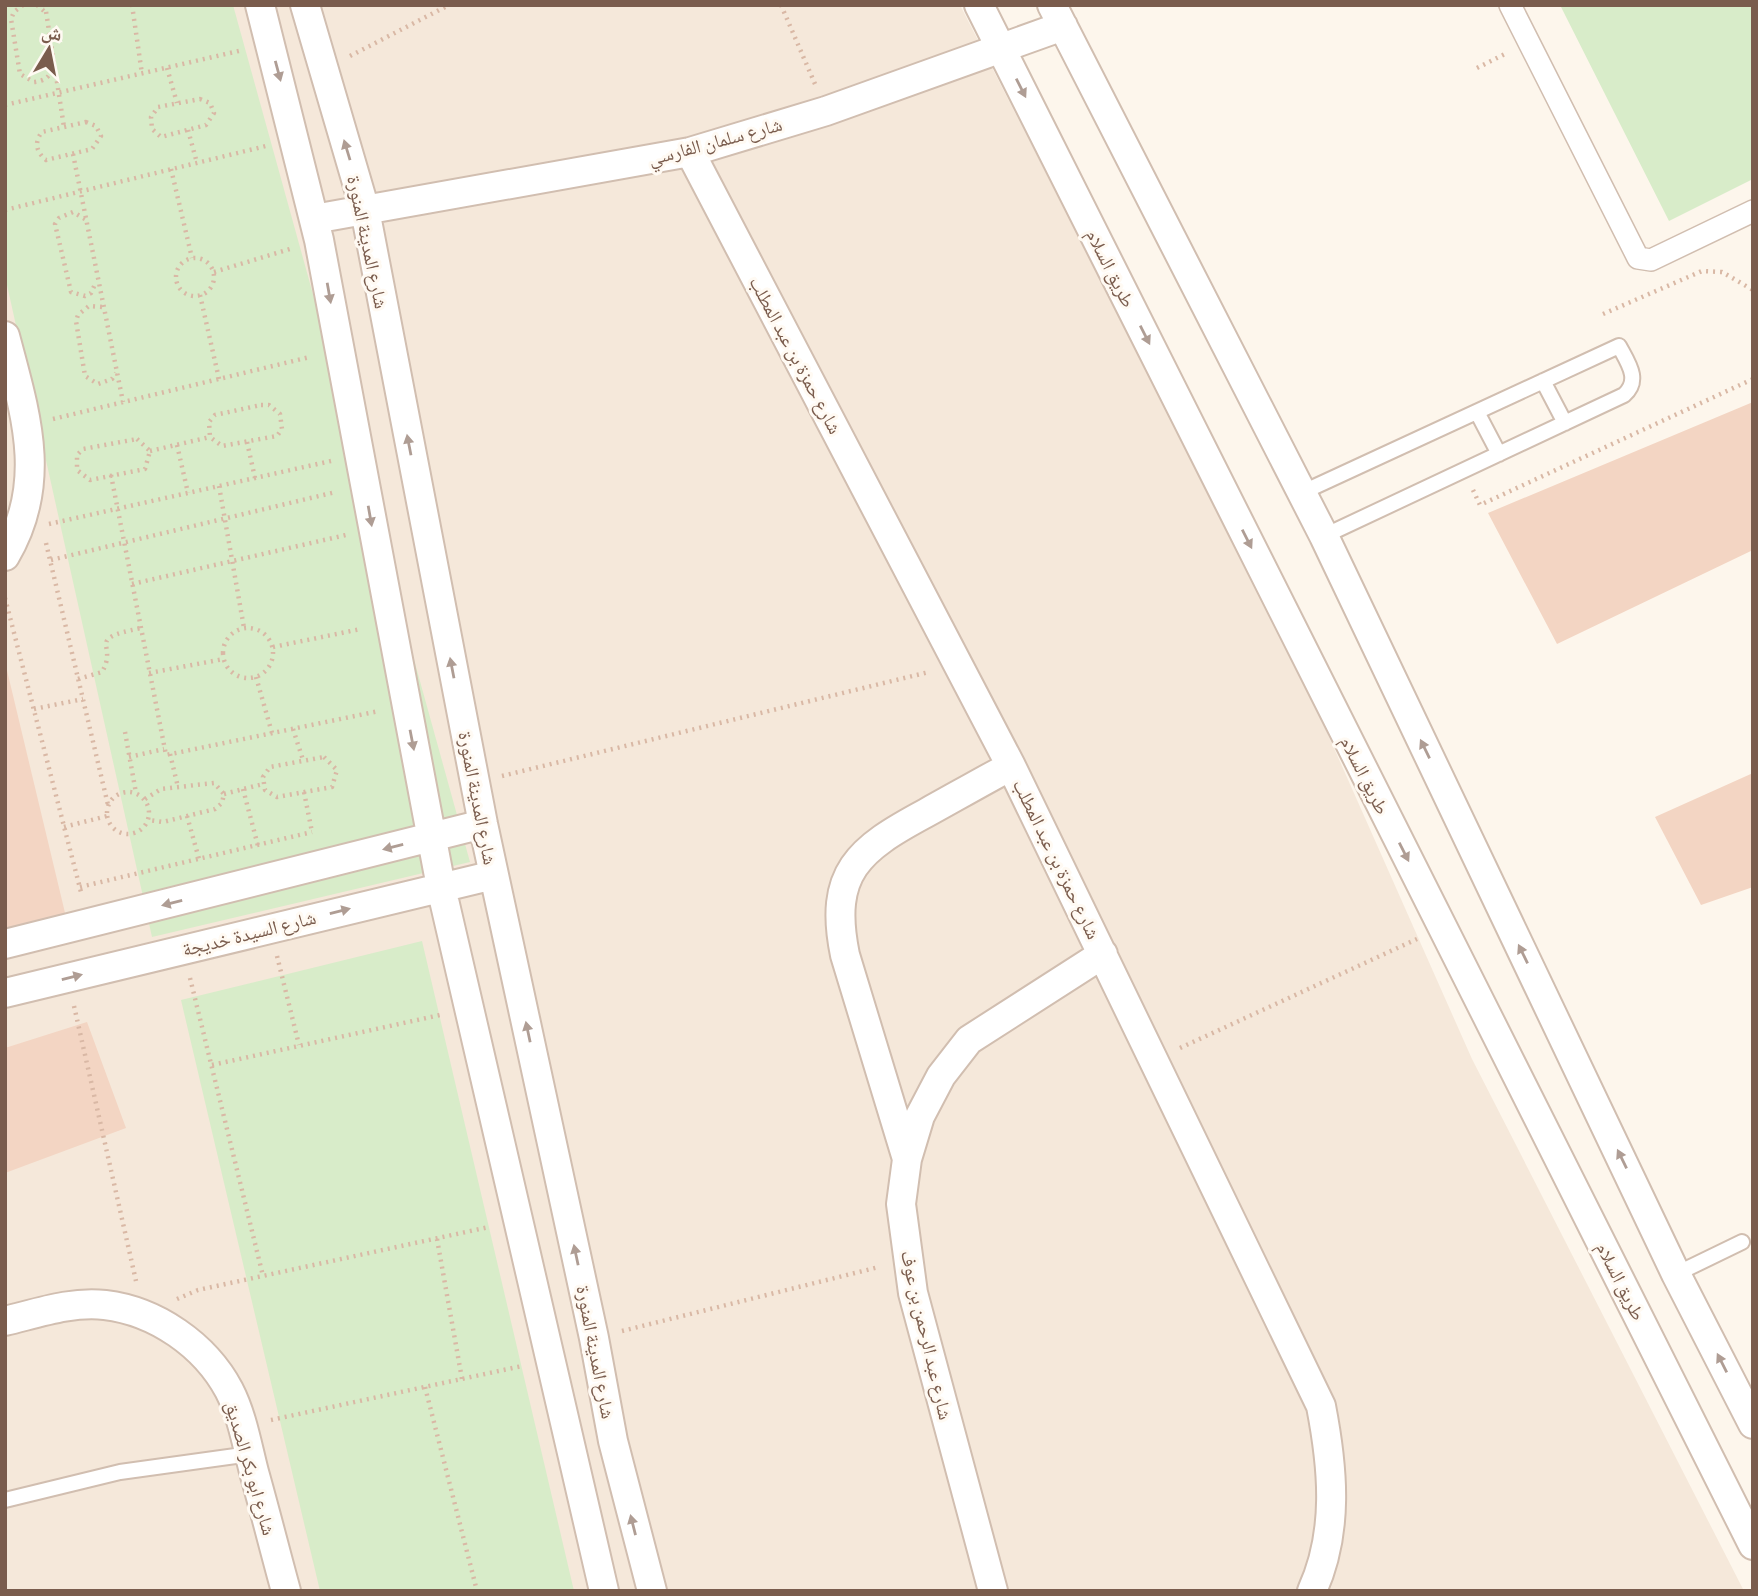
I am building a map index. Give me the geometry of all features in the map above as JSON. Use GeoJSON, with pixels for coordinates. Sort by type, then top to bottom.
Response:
{"type":"FeatureCollection","features":[{"type":"Feature","properties":{"kind":"street"},"geometry":{"type":"LineString","coordinates":[[260,5],[317,229],[441,887],[604,1591]]}},
{"type":"Feature","properties":{"kind":"street","name":"شارع المدينة المنورة"},"geometry":{"type":"LineString","coordinates":[[305,5],[365,210],[483,824],[594,1338],[613,1441],[652,1591]]}},
{"type":"Feature","properties":{"kind":"street","name":"طريق السلام"},"geometry":{"type":"LineString","coordinates":[[979,5],[1753,1545]]}},
{"type":"Feature","properties":{"kind":"street"},"geometry":{"type":"LineString","coordinates":[[1510,5],[1638,258],[1651,260],[1753,211]]}},
{"type":"Feature","properties":{"kind":"street"},"geometry":{"type":"LineString","coordinates":[[1058,16],[1324,536],[1676,1274],[1753,1424]]}},
{"type":"Feature","properties":{"kind":"street","name":"شارع سلمان الفارسي"},"geometry":{"type":"LineString","coordinates":[[317,229],[365,210],[690,152],[826,111],[1001,48],[1058,16]]}},
{"type":"Feature","properties":{"kind":"street","name":"شارع حمزة بن عبد المطلب"},"geometry":{"type":"LineString","coordinates":[[690,152],[1012,766],[1321,1406],[1330,1450],[1332,1496],[1327,1541],[1312,1591]]}},
{"type":"Feature","properties":{"kind":"street"},"geometry":{"type":"LineString","coordinates":[[5,336],[29,425],[30,479],[30,528],[5,556]]}},
{"type":"Feature","properties":{"kind":"street"},"geometry":{"type":"LineString","coordinates":[[907,1159],[845,955],[839,924],[842,892],[856,863],[877,840],[1012,766]]}},
{"type":"Feature","properties":{"kind":"street"},"geometry":{"type":"LineString","coordinates":[[5,944],[483,824]]}},
{"type":"Feature","properties":{"kind":"street","name":"شارع السيدة خديجة"},"geometry":{"type":"LineString","coordinates":[[5,993],[494,875]]}},
{"type":"Feature","properties":{"kind":"street","name":"شارع عبد الرحمن بن عوف"},"geometry":{"type":"LineString","coordinates":[[993,1591],[913,1293],[901,1204],[907,1159],[920,1116],[941,1076],[969,1040],[1103,954]]}},
{"type":"Feature","properties":{"kind":"street","name":"شارع ابو بكر الصديق"},"geometry":{"type":"LineString","coordinates":[[5,1321],[66,1306],[105,1305],[143,1314],[177,1332],[207,1358],[229,1390],[242,1426],[286,1591]]}},
{"type":"Feature","properties":{"kind":"lane"},"geometry":{"type":"LineString","coordinates":[[1301,494],[1619,346],[1633,375],[1630,390],[1324,536]]}},
{"type":"Feature","properties":{"kind":"lane"},"geometry":{"type":"LineString","coordinates":[[1543,381],[1565,423]]}},
{"type":"Feature","properties":{"kind":"lane"},"geometry":{"type":"LineString","coordinates":[[1477,412],[1499,454]]}},
{"type":"Feature","properties":{"kind":"lane"},"geometry":{"type":"LineString","coordinates":[[1676,1274],[1742,1242]]}},
{"type":"Feature","properties":{"kind":"lane"},"geometry":{"type":"LineString","coordinates":[[5,1500],[120,1472],[250,1454]]}},
{"type":"Feature","properties":{"kind":"path"},"geometry":{"type":"LineString","coordinates":[[23,5],[14,12],[11,19],[20,74],[34,82],[41,81],[48,77],[52,62]]}},
{"type":"Feature","properties":{"kind":"path"},"geometry":{"type":"LineString","coordinates":[[37,5],[46,13]]}},
{"type":"Feature","properties":{"kind":"path"},"geometry":{"type":"LineString","coordinates":[[45,5],[64,127]]}},
{"type":"Feature","properties":{"kind":"path"},"geometry":{"type":"LineString","coordinates":[[132,5],[142,74]]}},
{"type":"Feature","properties":{"kind":"path"},"geometry":{"type":"LineString","coordinates":[[323,70],[449,5]]}},
{"type":"Feature","properties":{"kind":"path"},"geometry":{"type":"LineString","coordinates":[[781,5],[826,111]]}},
{"type":"Feature","properties":{"kind":"path"},"geometry":{"type":"LineString","coordinates":[[5,105],[271,43]]}},
{"type":"Feature","properties":{"kind":"path"},"geometry":{"type":"LineString","coordinates":[[167,68],[177,103]]}},
{"type":"Feature","properties":{"kind":"path"},"geometry":{"type":"LineString","coordinates":[[205,100],[213,107],[210,122],[188,130],[161,136],[152,129],[153,112],[158,107],[205,100]]}},
{"type":"Feature","properties":{"kind":"path"},"geometry":{"type":"LineString","coordinates":[[86,122],[99,131],[97,146],[46,160],[38,152],[37,141],[42,132],[64,127],[86,122]]}},
{"type":"Feature","properties":{"kind":"path"},"geometry":{"type":"LineString","coordinates":[[188,130],[197,163]]}},
{"type":"Feature","properties":{"kind":"path"},"geometry":{"type":"LineString","coordinates":[[5,210],[296,138]]}},
{"type":"Feature","properties":{"kind":"path"},"geometry":{"type":"LineString","coordinates":[[73,154],[123,402]]}},
{"type":"Feature","properties":{"kind":"path"},"geometry":{"type":"LineString","coordinates":[[171,169],[192,258]]}},
{"type":"Feature","properties":{"kind":"path"},"geometry":{"type":"LineString","coordinates":[[86,219],[73,212],[65,213],[55,224],[71,292],[85,296],[95,287],[97,281]]}},
{"type":"Feature","properties":{"kind":"path"},"geometry":{"type":"LineString","coordinates":[[214,272],[317,229]]}},
{"type":"Feature","properties":{"kind":"path"},"geometry":{"type":"LineString","coordinates":[[192,258],[203,259],[214,272],[211,289],[200,295],[187,294],[176,281],[180,265],[192,258]]}},
{"type":"Feature","properties":{"kind":"path"},"geometry":{"type":"LineString","coordinates":[[1603,314],[1702,271],[1722,272],[1753,290]]}},
{"type":"Feature","properties":{"kind":"path"},"geometry":{"type":"LineString","coordinates":[[200,295],[219,379]]}},
{"type":"Feature","properties":{"kind":"path"},"geometry":{"type":"LineString","coordinates":[[102,307],[89,306],[78,315],[76,321],[85,376],[98,384],[112,379],[116,373]]}},
{"type":"Feature","properties":{"kind":"path"},"geometry":{"type":"LineString","coordinates":[[29,425],[339,350]]}},
{"type":"Feature","properties":{"kind":"path"},"geometry":{"type":"LineString","coordinates":[[1463,471],[1480,505],[1753,379]]}},
{"type":"Feature","properties":{"kind":"path"},"geometry":{"type":"LineString","coordinates":[[149,451],[209,437],[222,446],[277,436],[282,422],[276,409],[261,405],[215,415],[209,422],[209,437]]}},
{"type":"Feature","properties":{"kind":"path"},"geometry":{"type":"LineString","coordinates":[[136,439],[149,451],[145,469],[90,480],[82,477],[75,463],[77,455],[83,449],[136,439]]}},
{"type":"Feature","properties":{"kind":"path"},"geometry":{"type":"LineString","coordinates":[[247,442],[254,478]]}},
{"type":"Feature","properties":{"kind":"path"},"geometry":{"type":"LineString","coordinates":[[177,445],[188,493]]}},
{"type":"Feature","properties":{"kind":"path"},"geometry":{"type":"LineString","coordinates":[[149,820],[138,832],[130,834],[115,830],[107,816],[108,805],[51,560],[30,528],[359,455]]}},
{"type":"Feature","properties":{"kind":"path"},"geometry":{"type":"LineString","coordinates":[[111,475],[166,755],[406,705]]}},
{"type":"Feature","properties":{"kind":"path"},"geometry":{"type":"LineString","coordinates":[[51,560],[365,485]]}},
{"type":"Feature","properties":{"kind":"path"},"geometry":{"type":"LineString","coordinates":[[219,486],[244,628]]}},
{"type":"Feature","properties":{"kind":"path"},"geometry":{"type":"LineString","coordinates":[[132,584],[373,529]]}},
{"type":"Feature","properties":{"kind":"path"},"geometry":{"type":"LineString","coordinates":[[5,598],[89,923]]}},
{"type":"Feature","properties":{"kind":"path"},"geometry":{"type":"LineString","coordinates":[[273,647],[390,622]]}},
{"type":"Feature","properties":{"kind":"path"},"geometry":{"type":"LineString","coordinates":[[78,679],[102,672],[106,663],[104,646],[114,633],[141,628]]}},
{"type":"Feature","properties":{"kind":"path"},"geometry":{"type":"LineString","coordinates":[[244,628],[262,632],[273,647],[273,660],[267,670],[256,677],[236,674],[224,659],[228,639],[244,628]]}},
{"type":"Feature","properties":{"kind":"path"},"geometry":{"type":"LineString","coordinates":[[149,673],[224,659]]}},
{"type":"Feature","properties":{"kind":"path"},"geometry":{"type":"LineString","coordinates":[[475,783],[957,665]]}},
{"type":"Feature","properties":{"kind":"path"},"geometry":{"type":"LineString","coordinates":[[256,677],[272,733]]}},
{"type":"Feature","properties":{"kind":"path"},"geometry":{"type":"LineString","coordinates":[[34,709],[83,699]]}},
{"type":"Feature","properties":{"kind":"path"},"geometry":{"type":"LineString","coordinates":[[293,729],[303,761]]}},
{"type":"Feature","properties":{"kind":"path"},"geometry":{"type":"LineString","coordinates":[[125,732],[136,793]]}},
{"type":"Feature","properties":{"kind":"path"},"geometry":{"type":"LineString","coordinates":[[129,757],[164,749]]}},
{"type":"Feature","properties":{"kind":"path"},"geometry":{"type":"LineString","coordinates":[[170,754],[178,787]]}},
{"type":"Feature","properties":{"kind":"path"},"geometry":{"type":"LineString","coordinates":[[324,757],[334,764],[337,776],[332,787],[277,797],[270,795],[263,784],[262,777],[270,767],[324,757]]}},
{"type":"Feature","properties":{"kind":"path"},"geometry":{"type":"LineString","coordinates":[[145,799],[155,790],[214,783],[223,794]]}},
{"type":"Feature","properties":{"kind":"path"},"geometry":{"type":"LineString","coordinates":[[223,794],[263,784]]}},
{"type":"Feature","properties":{"kind":"path"},"geometry":{"type":"LineString","coordinates":[[243,789],[267,879]]}},
{"type":"Feature","properties":{"kind":"path"},"geometry":{"type":"LineString","coordinates":[[304,792],[322,865]]}},
{"type":"Feature","properties":{"kind":"path"},"geometry":{"type":"LineString","coordinates":[[108,805],[119,793],[136,793],[145,799],[149,820]]}},
{"type":"Feature","properties":{"kind":"path"},"geometry":{"type":"LineString","coordinates":[[149,820],[156,823],[219,807],[223,794]]}},
{"type":"Feature","properties":{"kind":"path"},"geometry":{"type":"LineString","coordinates":[[64,827],[107,816]]}},
{"type":"Feature","properties":{"kind":"path"},"geometry":{"type":"LineString","coordinates":[[187,816],[208,894]]}},
{"type":"Feature","properties":{"kind":"path"},"geometry":{"type":"LineString","coordinates":[[80,887],[312,832]]}},
{"type":"Feature","properties":{"kind":"path"},"geometry":{"type":"LineString","coordinates":[[271,928],[299,1045]]}},
{"type":"Feature","properties":{"kind":"path"},"geometry":{"type":"LineString","coordinates":[[1154,1060],[1442,928]]}},
{"type":"Feature","properties":{"kind":"path"},"geometry":{"type":"LineString","coordinates":[[183,949],[263,1276]]}},
{"type":"Feature","properties":{"kind":"path"},"geometry":{"type":"LineString","coordinates":[[68,978],[143,1314],[198,1290],[519,1221]]}},
{"type":"Feature","properties":{"kind":"path"},"geometry":{"type":"LineString","coordinates":[[212,1065],[469,1008]]}},
{"type":"Feature","properties":{"kind":"path"},"geometry":{"type":"LineString","coordinates":[[437,1239],[462,1379]]}},
{"type":"Feature","properties":{"kind":"path"},"geometry":{"type":"LineString","coordinates":[[594,1338],[907,1260]]}},
{"type":"Feature","properties":{"kind":"path"},"geometry":{"type":"LineString","coordinates":[[242,1426],[551,1360]]}},
{"type":"Feature","properties":{"kind":"path"},"geometry":{"type":"LineString","coordinates":[[425,1387],[477,1591]]}},
{"type":"Feature","properties":{"kind":"shaded area"},"geometry":{"type":"Polygon","coordinates":[[[5,5],[960,5],[1294,658],[1472,1059],[1744,1591],[5,1591],[5,5]]]}},
{"type":"Feature","properties":{"kind":"green space"},"geometry":{"type":"Polygon","coordinates":[[[5,5],[233,5],[470,862],[152,937],[5,276],[5,5]]]}},
{"type":"Feature","properties":{"kind":"green space"},"geometry":{"type":"Polygon","coordinates":[[[1560,5],[1753,5],[1753,179],[1669,221],[1560,5]]]}},
{"type":"Feature","properties":{"kind":"green space"},"geometry":{"type":"Polygon","coordinates":[[[422,941],[574,1591],[320,1591],[181,1000],[422,941]]]}},
{"type":"Feature","properties":{"kind":"building"},"geometry":{"type":"Polygon","coordinates":[[[1753,402],[1753,550],[1557,644],[1488,513],[1753,402]]]}},
{"type":"Feature","properties":{"kind":"building"},"geometry":{"type":"Polygon","coordinates":[[[5,662],[66,917],[5,928],[5,662]]]}},
{"type":"Feature","properties":{"kind":"building"},"geometry":{"type":"Polygon","coordinates":[[[1753,773],[1753,887],[1701,905],[1655,817],[1753,773]]]}},
{"type":"Feature","properties":{"kind":"building"},"geometry":{"type":"Polygon","coordinates":[[[87,1022],[126,1128],[5,1173],[5,1048],[87,1022]]]}}]}
